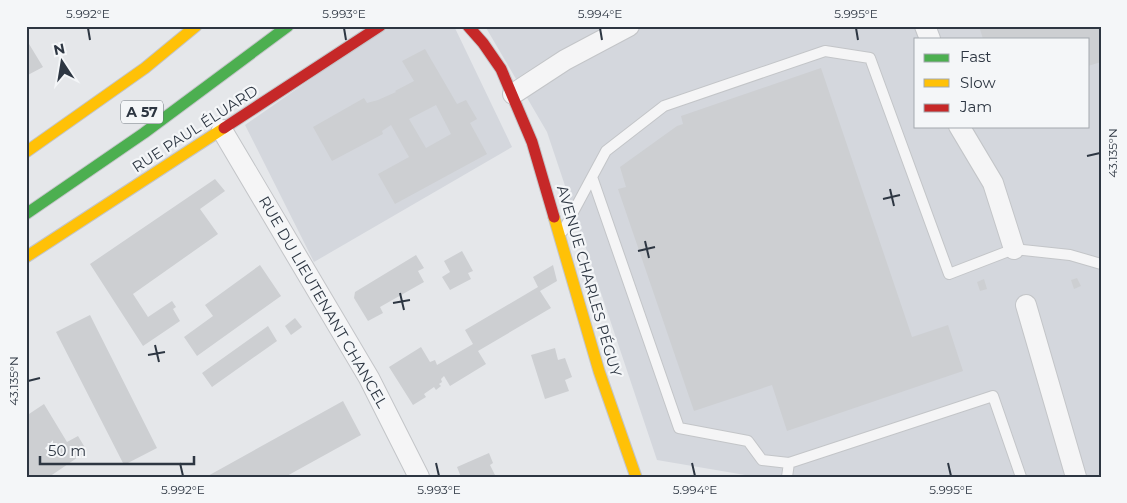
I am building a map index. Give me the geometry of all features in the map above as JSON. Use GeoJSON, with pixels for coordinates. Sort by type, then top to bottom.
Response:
{"type":"FeatureCollection","features":[{"type":"Feature","properties":{"kind":"main road"},"geometry":{"type":"LineString","coordinates":[[145,68],[182,26]]}},
{"type":"Feature","properties":{"kind":"main road","name":"A 57"},"geometry":{"type":"LineString","coordinates":[[26,152],[145,68],[196,26]]}},
{"type":"Feature","properties":{"kind":"main road"},"geometry":{"type":"LineString","coordinates":[[26,214],[144,133],[288,26]]}},
{"type":"Feature","properties":{"kind":"main road","name":"RUE PAUL ÉLUARD"},"geometry":{"type":"LineString","coordinates":[[26,257],[380,26]]}},
{"type":"Feature","properties":{"kind":"main road"},"geometry":{"type":"LineString","coordinates":[[468,26],[484,43],[513,94]]}},
{"type":"Feature","properties":{"kind":"main road","name":"AVENUE CHARLES PÉGUY"},"geometry":{"type":"LineString","coordinates":[[513,94],[532,142],[599,371],[636,477]]}},
{"type":"Feature","properties":{"kind":"street"},"geometry":{"type":"LineString","coordinates":[[513,94],[565,60],[629,26]]}},
{"type":"Feature","properties":{"kind":"street"},"geometry":{"type":"LineString","coordinates":[[925,26],[930,38]]}},
{"type":"Feature","properties":{"kind":"street"},"geometry":{"type":"LineString","coordinates":[[961,128],[993,183],[1014,249]]}},
{"type":"Feature","properties":{"kind":"street","name":"RUE DU LIEUTENANT CHANCEL"},"geometry":{"type":"LineString","coordinates":[[222,130],[369,378],[419,477]]}},
{"type":"Feature","properties":{"kind":"street"},"geometry":{"type":"LineString","coordinates":[[1026,305],[1076,477]]}},
{"type":"Feature","properties":{"kind":"lane"},"geometry":{"type":"LineString","coordinates":[[560,236],[606,151],[664,106],[825,51],[870,58],[949,274],[1014,249],[1070,254],[1101,264]]}},
{"type":"Feature","properties":{"kind":"lane"},"geometry":{"type":"LineString","coordinates":[[592,177],[679,428],[748,441],[762,460],[789,463],[993,396],[1021,477]]}},
{"type":"Feature","properties":{"kind":"lane"},"geometry":{"type":"LineString","coordinates":[[787,477],[789,463]]}},
{"type":"Feature","properties":{"kind":"shaded area"},"geometry":{"type":"Polygon","coordinates":[[[387,26],[454,26],[512,147],[314,262],[245,125],[387,26]]]}},
{"type":"Feature","properties":{"kind":"shaded area"},"geometry":{"type":"Polygon","coordinates":[[[485,26],[1101,26],[1101,477],[757,477],[657,460],[547,132],[485,26]]]}},
{"type":"Feature","properties":{"kind":"building"},"geometry":{"type":"Polygon","coordinates":[[[979,26],[1101,26],[1101,62],[1090,65],[1090,38],[983,38],[979,26]]]}},
{"type":"Feature","properties":{"kind":"building"},"geometry":{"type":"Polygon","coordinates":[[[26,39],[43,67],[26,76],[26,39]]]}},
{"type":"Feature","properties":{"kind":"building"},"geometry":{"type":"Polygon","coordinates":[[[425,49],[457,104],[466,100],[477,119],[470,123],[487,154],[395,204],[378,174],[409,157],[391,125],[382,131],[383,134],[332,161],[313,127],[364,98],[367,103],[378,100],[414,81],[402,61],[425,49]],[[436,105],[409,119],[426,148],[451,134],[436,105]]]}},
{"type":"Feature","properties":{"kind":"building"},"geometry":{"type":"Polygon","coordinates":[[[821,68],[912,337],[948,325],[963,371],[787,431],[772,385],[694,411],[618,189],[626,187],[620,167],[677,126],[683,124],[681,116],[821,68]]]}},
{"type":"Feature","properties":{"kind":"building"},"geometry":{"type":"Polygon","coordinates":[[[215,179],[225,191],[200,209],[218,234],[133,294],[148,317],[172,301],[176,307],[173,309],[180,321],[143,346],[90,264],[215,179]]]}},
{"type":"Feature","properties":{"kind":"building"},"geometry":{"type":"Polygon","coordinates":[[[462,251],[473,271],[468,273],[471,279],[450,290],[442,277],[450,272],[444,261],[462,251]]]}},
{"type":"Feature","properties":{"kind":"building"},"geometry":{"type":"Polygon","coordinates":[[[416,255],[424,268],[418,271],[424,282],[380,307],[383,313],[368,321],[354,298],[355,292],[416,255]]]}},
{"type":"Feature","properties":{"kind":"building"},"geometry":{"type":"Polygon","coordinates":[[[260,265],[281,296],[197,356],[184,337],[213,316],[205,305],[260,265]]]}},
{"type":"Feature","properties":{"kind":"building"},"geometry":{"type":"Polygon","coordinates":[[[553,265],[557,281],[540,291],[551,308],[478,351],[486,364],[450,386],[444,376],[439,384],[441,386],[436,390],[434,387],[424,394],[426,397],[413,405],[389,367],[421,347],[430,362],[435,360],[437,365],[473,344],[465,330],[538,287],[533,277],[553,265]]]}},
{"type":"Feature","properties":{"kind":"building"},"geometry":{"type":"Polygon","coordinates":[[[1077,278],[1081,286],[1074,289],[1071,280],[1077,278]]]}},
{"type":"Feature","properties":{"kind":"building"},"geometry":{"type":"Polygon","coordinates":[[[984,279],[987,289],[980,291],[977,282],[984,279]]]}},
{"type":"Feature","properties":{"kind":"building"},"geometry":{"type":"Polygon","coordinates":[[[90,315],[157,448],[124,465],[56,332],[90,315]]]}},
{"type":"Feature","properties":{"kind":"building"},"geometry":{"type":"Polygon","coordinates":[[[295,318],[302,327],[291,335],[285,326],[295,318]]]}},
{"type":"Feature","properties":{"kind":"building"},"geometry":{"type":"Polygon","coordinates":[[[268,326],[277,341],[212,387],[202,373],[268,326]]]}},
{"type":"Feature","properties":{"kind":"building"},"geometry":{"type":"Polygon","coordinates":[[[555,348],[558,360],[565,358],[572,377],[565,380],[569,391],[545,399],[531,355],[555,348]]]}},
{"type":"Feature","properties":{"kind":"building"},"geometry":{"type":"Polygon","coordinates":[[[343,401],[361,435],[285,477],[206,477],[343,401]]]}},
{"type":"Feature","properties":{"kind":"building"},"geometry":{"type":"Polygon","coordinates":[[[44,404],[67,442],[78,436],[87,451],[49,477],[28,477],[26,473],[26,416],[44,404]]]}},
{"type":"Feature","properties":{"kind":"building"},"geometry":{"type":"Polygon","coordinates":[[[489,453],[493,463],[490,465],[496,477],[461,477],[457,467],[489,453]]]}},
{"type":"Feature","properties":{"kind":"traffic: fast"},"geometry":{"type":"LineString","coordinates":[[26,214],[144,133],[288,26]]}},
{"type":"Feature","properties":{"kind":"traffic: slow"},"geometry":{"type":"LineString","coordinates":[[26,152],[145,68],[196,26]]}},
{"type":"Feature","properties":{"kind":"traffic: slow"},"geometry":{"type":"LineString","coordinates":[[26,257],[224,128]]}},
{"type":"Feature","properties":{"kind":"traffic: slow"},"geometry":{"type":"LineString","coordinates":[[554,217],[599,371],[636,477]]}},
{"type":"Feature","properties":{"kind":"traffic: jam"},"geometry":{"type":"LineString","coordinates":[[224,128],[380,26]]}},
{"type":"Feature","properties":{"kind":"traffic: jam"},"geometry":{"type":"LineString","coordinates":[[468,26],[483,43],[501,69],[532,142],[554,217]]}}]}
